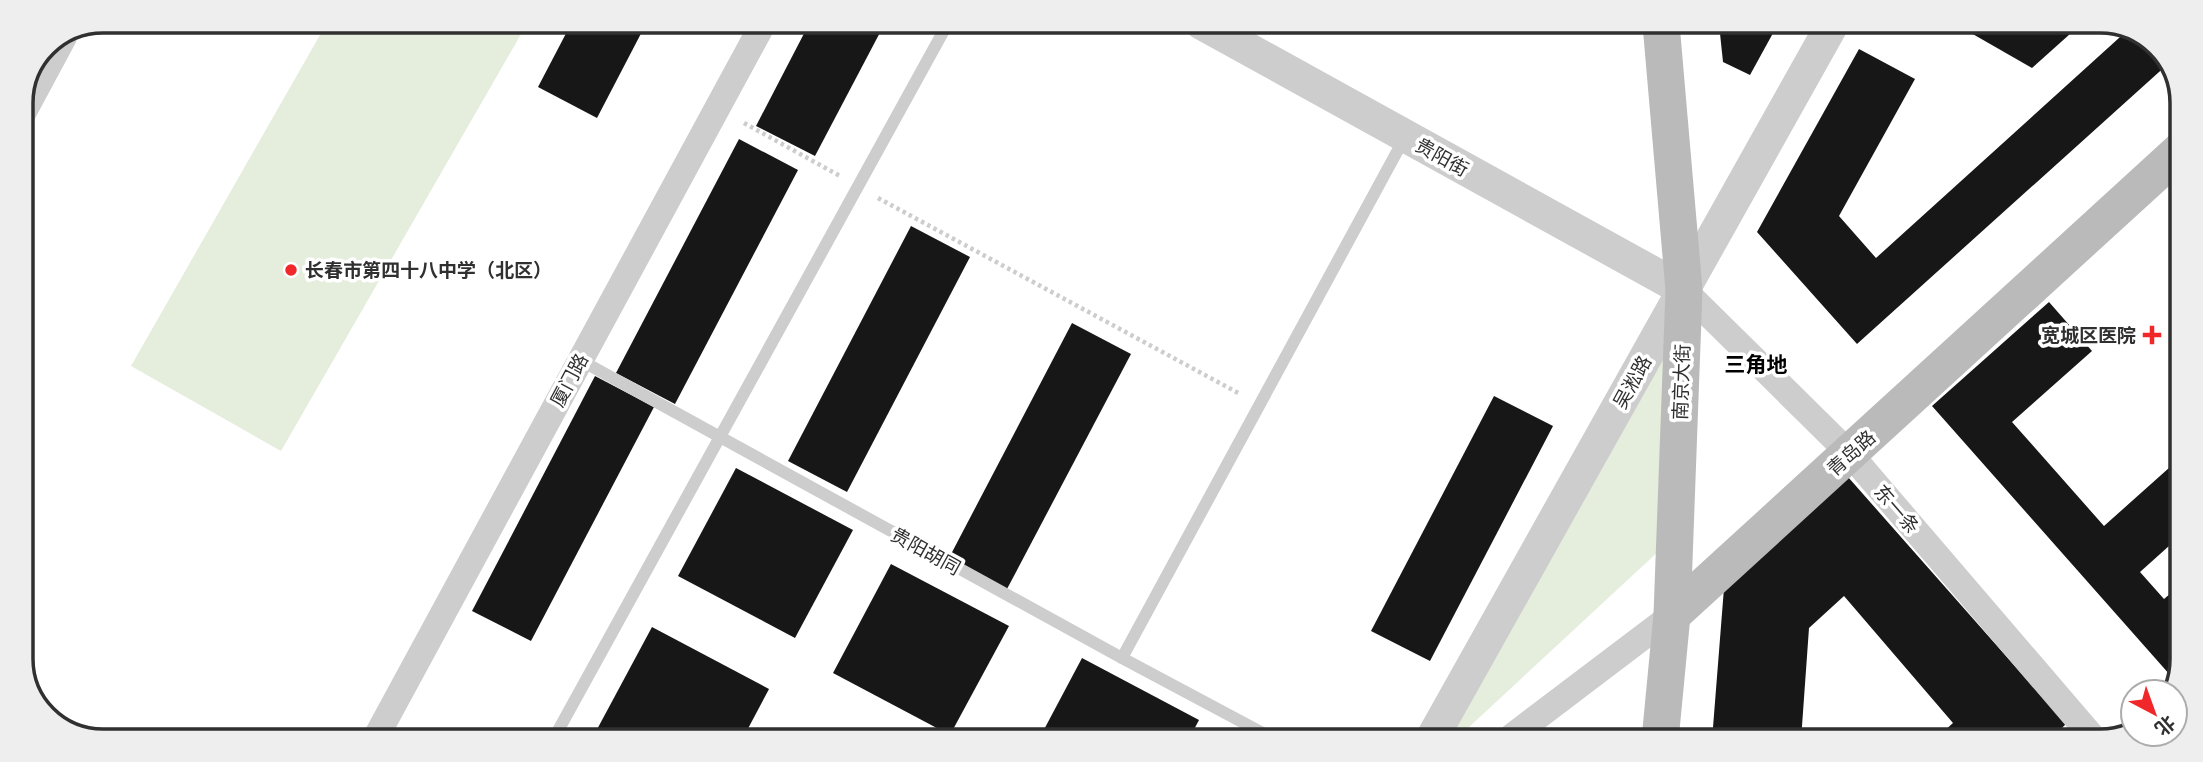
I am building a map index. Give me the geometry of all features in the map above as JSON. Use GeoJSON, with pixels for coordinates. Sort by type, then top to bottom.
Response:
{"type":"FeatureCollection","features":[{"type":"Feature","properties":{"kind":"main road","name":"南京大街"},"geometry":{"type":"LineString","coordinates":[[1661,729],[1672,615],[1684,290],[1662,33]]}},
{"type":"Feature","properties":{"kind":"main road","name":"青岛路"},"geometry":{"type":"LineString","coordinates":[[1672,615],[2170,160]]}},
{"type":"Feature","properties":{"kind":"street","name":"厦门路"},"geometry":{"type":"LineString","coordinates":[[380,729],[758,33]]}},
{"type":"Feature","properties":{"kind":"street","name":"贵阳街"},"geometry":{"type":"LineString","coordinates":[[1219,33],[1684,290]]}},
{"type":"Feature","properties":{"kind":"street","name":"吴淞路"},"geometry":{"type":"LineString","coordinates":[[1437,729],[1828,33]]}},
{"type":"Feature","properties":{"kind":"street","name":"东一条"},"geometry":{"type":"LineString","coordinates":[[1684,290],[1850,454],[2086,729]]}},
{"type":"Feature","properties":{"kind":"street","name":"青岛路"},"geometry":{"type":"LineString","coordinates":[[1522,729],[1672,615]]}},
{"type":"Feature","properties":{"kind":"lane"},"geometry":{"type":"LineString","coordinates":[[559,729],[943,33]]}},
{"type":"Feature","properties":{"kind":"lane"},"geometry":{"type":"LineString","coordinates":[[1122,658],[1405,136]]}},
{"type":"Feature","properties":{"kind":"lane","name":"贵阳胡同"},"geometry":{"type":"LineString","coordinates":[[580,360],[718,438],[1255,729]]}},
{"type":"Feature","properties":{"kind":"path"},"geometry":{"type":"LineString","coordinates":[[718,108],[1259,404]]}},
{"type":"Feature","properties":{"kind":"green space"},"geometry":{"type":"Polygon","coordinates":[[[321,33],[522,33],[281,451],[131,366],[321,33]]]}},
{"type":"Feature","properties":{"kind":"green space"},"geometry":{"type":"Polygon","coordinates":[[[1676,310],[1661,549],[1467,729],[1455,729],[1676,310]]]}},
{"type":"Feature","properties":{"kind":"building"},"geometry":{"type":"Polygon","coordinates":[[[566,33],[641,33],[597,118],[538,87],[566,33]]]}},
{"type":"Feature","properties":{"kind":"building"},"geometry":{"type":"Polygon","coordinates":[[[804,33],[880,33],[815,156],[756,126],[804,33]]]}},
{"type":"Feature","properties":{"kind":"building"},"geometry":{"type":"Polygon","coordinates":[[[1720,33],[1773,33],[1750,75],[1723,62],[1720,33]]]}},
{"type":"Feature","properties":{"kind":"building"},"geometry":{"type":"Polygon","coordinates":[[[1971,33],[2071,33],[2032,68],[1971,33]]]}},
{"type":"Feature","properties":{"kind":"building"},"geometry":{"type":"Polygon","coordinates":[[[2121,36],[2143,48],[2155,60],[2161,70],[1857,344],[1757,232],[1859,49],[1915,79],[1839,216],[1876,258],[2121,36]]]}},
{"type":"Feature","properties":{"kind":"building"},"geometry":{"type":"Polygon","coordinates":[[[739,139],[798,170],[675,404],[616,373],[739,139]]]}},
{"type":"Feature","properties":{"kind":"building"},"geometry":{"type":"Polygon","coordinates":[[[911,226],[970,257],[847,492],[788,461],[911,226]]]}},
{"type":"Feature","properties":{"kind":"building"},"geometry":{"type":"Polygon","coordinates":[[[2049,302],[2092,351],[2012,422],[2104,526],[2170,467],[2170,545],[2140,572],[2164,599],[2170,594],[2168,673],[1932,406],[2049,302]]]}},
{"type":"Feature","properties":{"kind":"building"},"geometry":{"type":"Polygon","coordinates":[[[1072,323],[1131,354],[1007,589],[949,558],[1072,323]]]}},
{"type":"Feature","properties":{"kind":"building"},"geometry":{"type":"Polygon","coordinates":[[[595,376],[654,407],[531,641],[472,611],[595,376]]]}},
{"type":"Feature","properties":{"kind":"building"},"geometry":{"type":"Polygon","coordinates":[[[1494,396],[1553,426],[1430,661],[1371,631],[1494,396]]]}},
{"type":"Feature","properties":{"kind":"building"},"geometry":{"type":"Polygon","coordinates":[[[736,468],[853,530],[795,638],[678,576],[736,468]]]}},
{"type":"Feature","properties":{"kind":"building"},"geometry":{"type":"Polygon","coordinates":[[[1848,477],[2066,724],[2061,729],[1946,729],[1953,723],[1844,596],[1809,628],[1802,729],[1713,729],[1724,588],[1848,477]]]}},
{"type":"Feature","properties":{"kind":"building"},"geometry":{"type":"Polygon","coordinates":[[[891,564],[1009,626],[953,729],[939,729],[833,673],[891,564]]]}},
{"type":"Feature","properties":{"kind":"building"},"geometry":{"type":"Polygon","coordinates":[[[652,627],[769,689],[748,729],[597,729],[652,627]]]}},
{"type":"Feature","properties":{"kind":"building"},"geometry":{"type":"Polygon","coordinates":[[[1082,658],[1199,720],[1194,729],[1044,729],[1082,658]]]}},
{"type":"Feature","properties":{"kind":"place","name":"长春市第四十八中学（北区）"},"geometry":{"type":"Point","coordinates":[291,270]}},
{"type":"Feature","properties":{"kind":"place","name":"宽城区医院"},"geometry":{"type":"Point","coordinates":[2152,335]}},
{"type":"Feature","properties":{"kind":"district","name":"三角地"},"geometry":{"type":"Point","coordinates":[1756,365]}}]}
